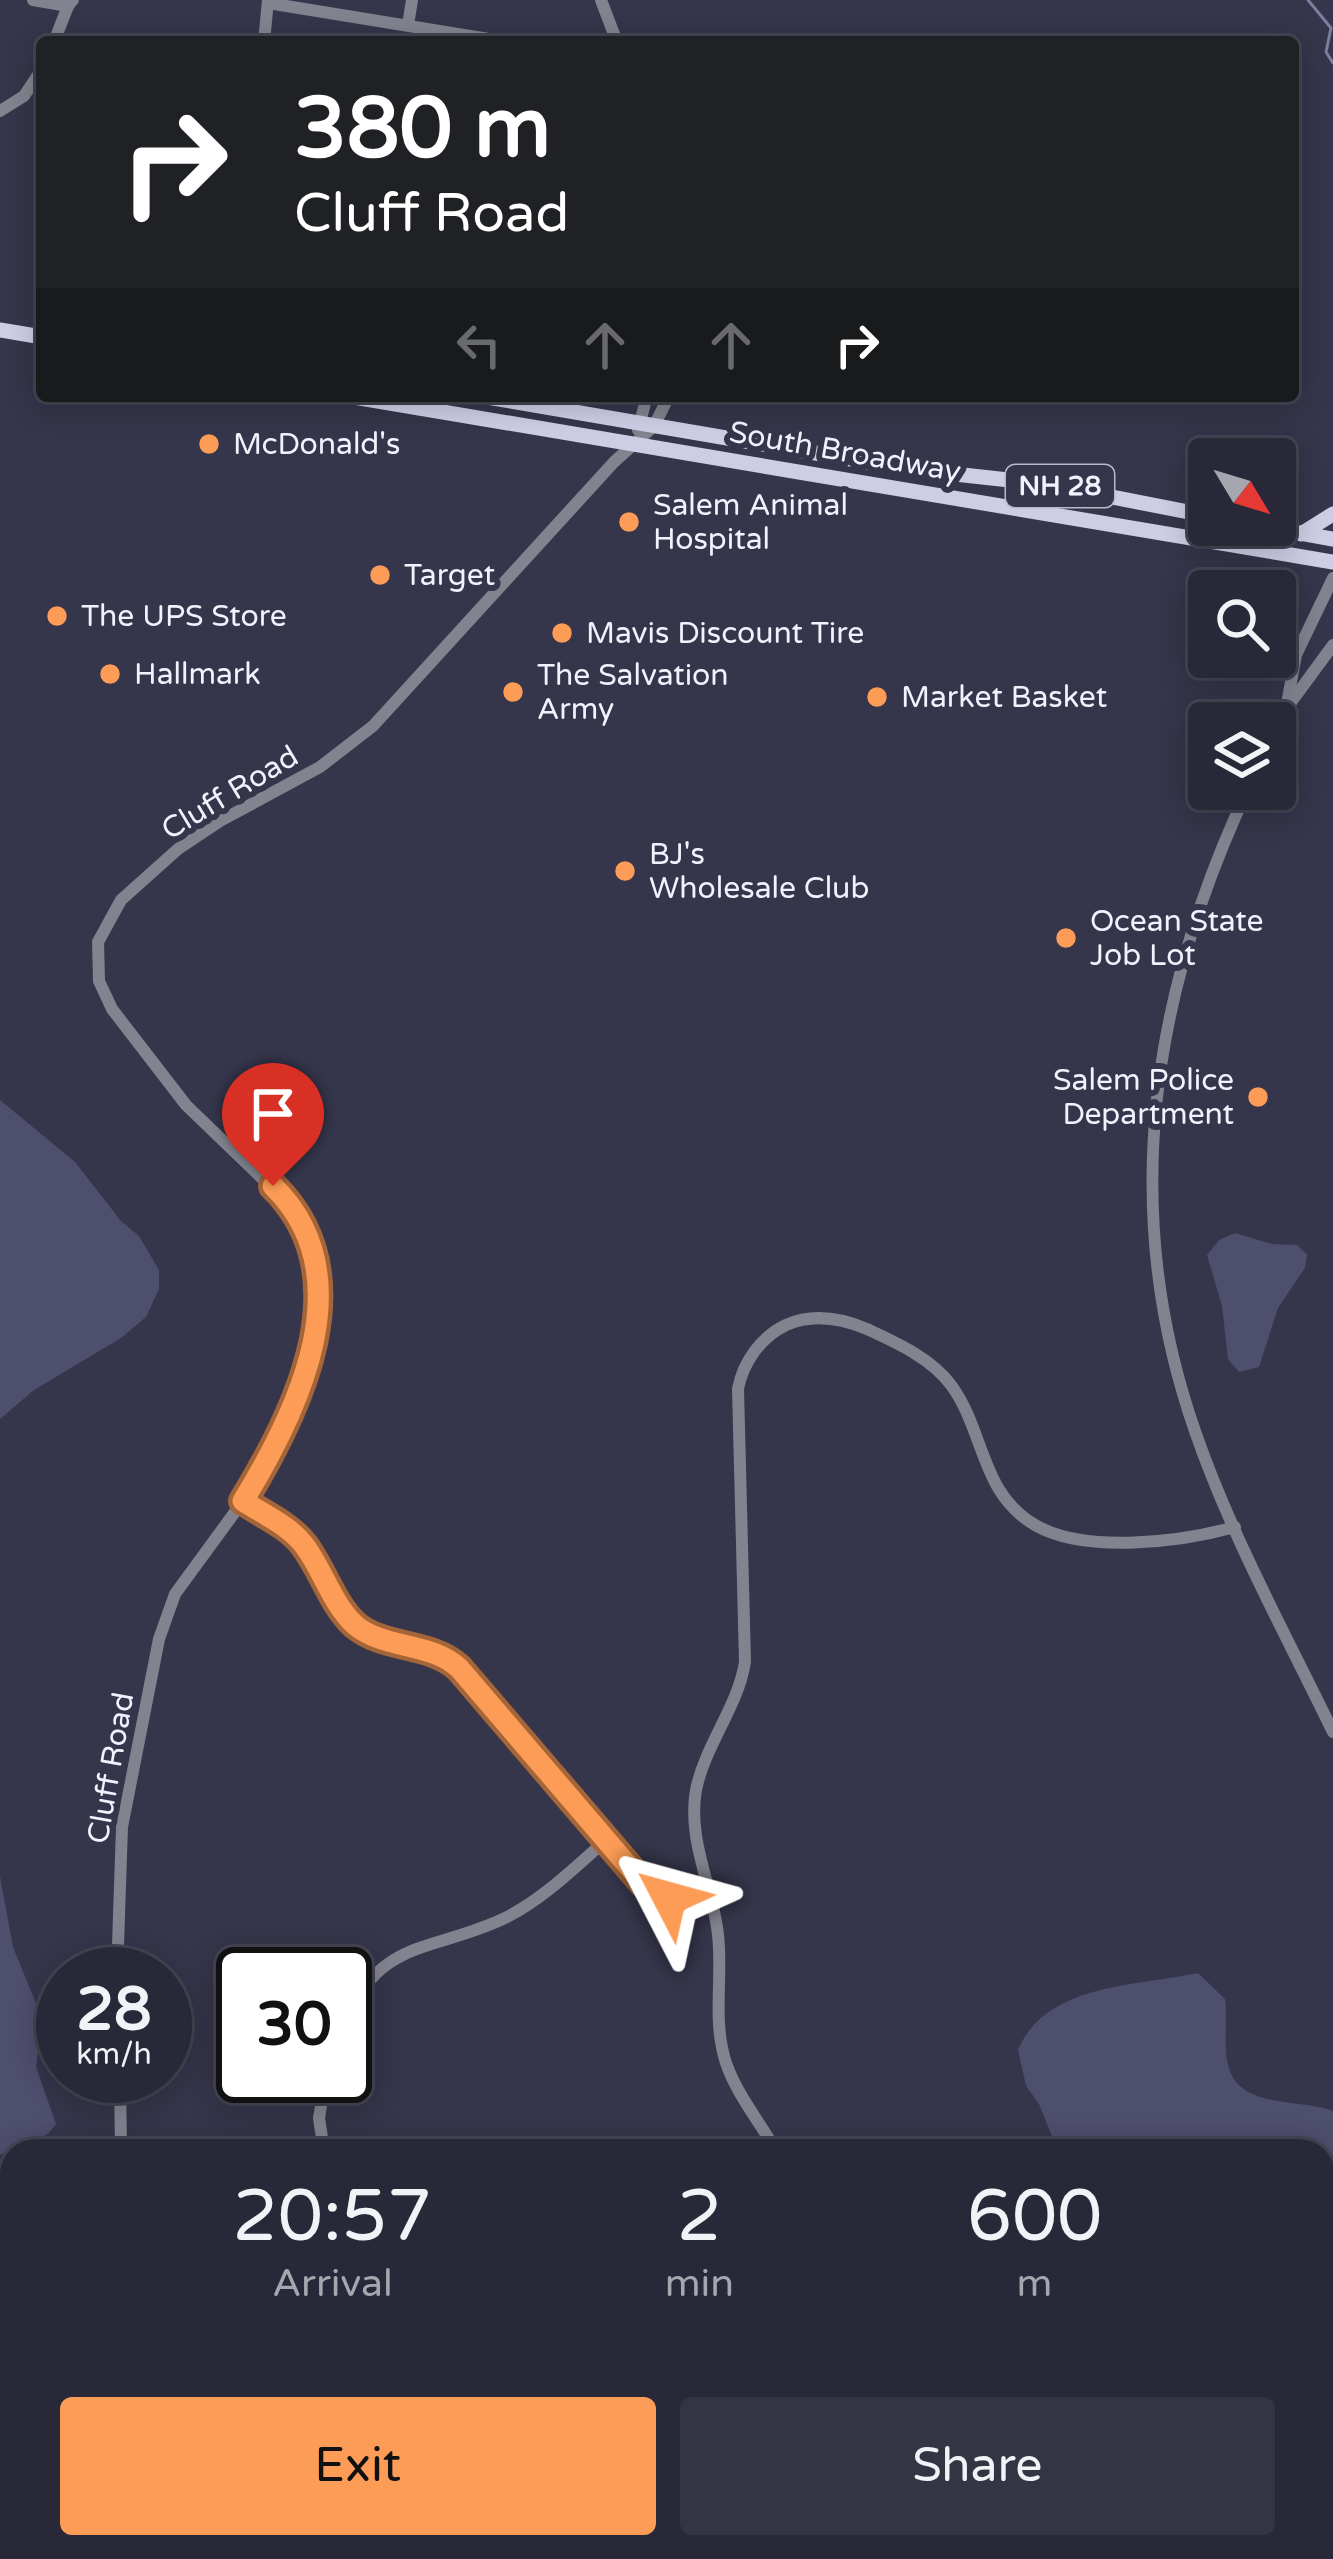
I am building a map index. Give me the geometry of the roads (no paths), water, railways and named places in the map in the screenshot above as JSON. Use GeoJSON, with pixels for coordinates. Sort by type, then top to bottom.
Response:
{"type":"FeatureCollection","features":[{"type":"Feature","properties":{"kind":"main road"},"geometry":{"type":"LineString","coordinates":[[0,330],[36,336]]}},
{"type":"Feature","properties":{"kind":"main road","name":"South Broadway"},"geometry":{"type":"LineString","coordinates":[[385,402],[1333,562]]}},
{"type":"Feature","properties":{"kind":"main road","name":"South Broadway"},"geometry":{"type":"LineString","coordinates":[[516,402],[909,469],[1046,484],[1188,512]]}},
{"type":"Feature","properties":{"kind":"main road"},"geometry":{"type":"LineString","coordinates":[[1301,534],[1333,514]]}},
{"type":"Feature","properties":{"kind":"main road"},"geometry":{"type":"LineString","coordinates":[[1296,533],[1333,539]]}},
{"type":"Feature","properties":{"kind":"street"},"geometry":{"type":"LineString","coordinates":[[33,0],[71,3],[57,36]]}},
{"type":"Feature","properties":{"kind":"street"},"geometry":{"type":"LineString","coordinates":[[408,25],[412,0]]}},
{"type":"Feature","properties":{"kind":"street"},"geometry":{"type":"LineString","coordinates":[[602,0],[615,36]]}},
{"type":"Feature","properties":{"kind":"street"},"geometry":{"type":"LineString","coordinates":[[265,36],[268,2],[457,36]]}},
{"type":"Feature","properties":{"kind":"street"},"geometry":{"type":"LineString","coordinates":[[0,111],[24,96],[36,78]]}},
{"type":"Feature","properties":{"kind":"street"},"geometry":{"type":"LineString","coordinates":[[647,402],[647,425]]}},
{"type":"Feature","properties":{"kind":"street"},"geometry":{"type":"LineString","coordinates":[[647,425],[664,402]]}},
{"type":"Feature","properties":{"kind":"street","name":"Cluff Road"},"geometry":{"type":"LineString","coordinates":[[118,1947],[122,1827],[166,1613],[185,1577],[243,1501],[282,1428],[306,1365],[319,1302],[317,1258],[306,1227],[290,1204],[186,1105],[112,1009],[97,971],[103,927],[121,900],[178,849],[320,767],[373,726],[647,425]]}},
{"type":"Feature","properties":{"kind":"street"},"geometry":{"type":"LineString","coordinates":[[1287,702],[1296,655],[1333,578]]}},
{"type":"Feature","properties":{"kind":"street"},"geometry":{"type":"LineString","coordinates":[[1291,702],[1333,645]]}},
{"type":"Feature","properties":{"kind":"street"},"geometry":{"type":"LineString","coordinates":[[1239,810],[1203,890],[1169,1007],[1152,1168],[1159,1274],[1174,1362],[1196,1434],[1333,1732]]}},
{"type":"Feature","properties":{"kind":"street"},"geometry":{"type":"LineString","coordinates":[[769,2139],[724,2056],[718,2015],[718,1935],[696,1836],[696,1792],[739,1686],[746,1650],[739,1389],[746,1366],[772,1334],[797,1321],[834,1319],[871,1331],[923,1359],[944,1377],[959,1399],[997,1488],[1020,1514],[1049,1532],[1108,1541],[1186,1537],[1235,1527]]}},
{"type":"Feature","properties":{"kind":"street"},"geometry":{"type":"LineString","coordinates":[[243,1501],[301,1540],[343,1611],[359,1628],[436,1652],[459,1668],[642,1882],[661,1895],[684,1899],[709,1892]]}},
{"type":"Feature","properties":{"kind":"street"},"geometry":{"type":"LineString","coordinates":[[372,1978],[395,1957],[514,1913],[605,1841]]}},
{"type":"Feature","properties":{"kind":"street"},"geometry":{"type":"LineString","coordinates":[[120,2103],[122,2139]]}},
{"type":"Feature","properties":{"kind":"street"},"geometry":{"type":"LineString","coordinates":[[322,2103],[322,2139]]}},
{"type":"Feature","properties":{"kind":"waterway"},"geometry":{"type":"LineString","coordinates":[[1308,0],[1331,28],[1326,52],[1333,63]]}},
{"type":"Feature","properties":{"kind":"place","name":"McDonald's"},"geometry":{"type":"Point","coordinates":[209,444]}},
{"type":"Feature","properties":{"kind":"place","name":"Salem Animal Hospital"},"geometry":{"type":"Point","coordinates":[629,522]}},
{"type":"Feature","properties":{"kind":"place","name":"Target"},"geometry":{"type":"Point","coordinates":[380,575]}},
{"type":"Feature","properties":{"kind":"place","name":"The UPS Store"},"geometry":{"type":"Point","coordinates":[57,616]}},
{"type":"Feature","properties":{"kind":"place","name":"Mavis Discount Tire"},"geometry":{"type":"Point","coordinates":[562,633]}},
{"type":"Feature","properties":{"kind":"place","name":"Hallmark"},"geometry":{"type":"Point","coordinates":[110,674]}},
{"type":"Feature","properties":{"kind":"place","name":"The Salvation Army"},"geometry":{"type":"Point","coordinates":[513,692]}},
{"type":"Feature","properties":{"kind":"place","name":"Market Basket"},"geometry":{"type":"Point","coordinates":[877,697]}},
{"type":"Feature","properties":{"kind":"place","name":"BJ's Wholesale Club"},"geometry":{"type":"Point","coordinates":[625,871]}},
{"type":"Feature","properties":{"kind":"place","name":"Ocean State Job Lot"},"geometry":{"type":"Point","coordinates":[1066,938]}},
{"type":"Feature","properties":{"kind":"place","name":"Salem Police Department"},"geometry":{"type":"Point","coordinates":[1258,1097]}}]}
